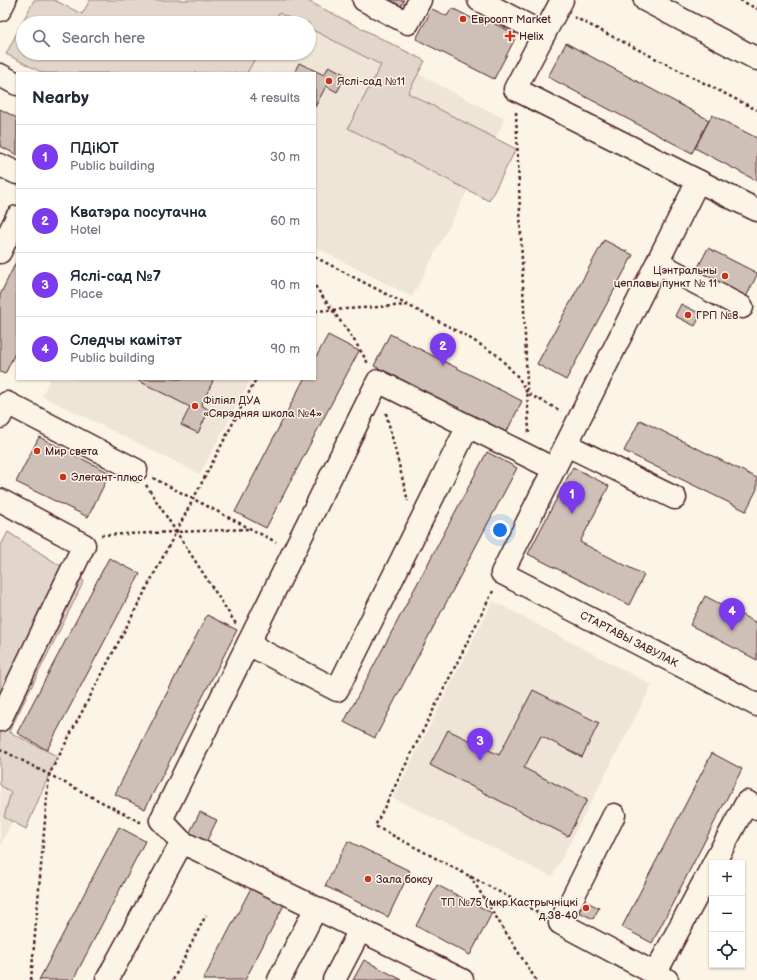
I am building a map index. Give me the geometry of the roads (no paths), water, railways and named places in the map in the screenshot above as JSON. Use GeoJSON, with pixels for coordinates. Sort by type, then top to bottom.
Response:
{"type":"FeatureCollection","features":[{"type":"Feature","properties":{"kind":"street"},"geometry":{"type":"LineString","coordinates":[[0,10],[5,0]]}},
{"type":"Feature","properties":{"kind":"street"},"geometry":{"type":"LineString","coordinates":[[364,0],[408,23],[420,0]]}},
{"type":"Feature","properties":{"kind":"street"},"geometry":{"type":"LineString","coordinates":[[479,0],[544,34]]}},
{"type":"Feature","properties":{"kind":"street"},"geometry":{"type":"LineString","coordinates":[[645,0],[757,58]]}},
{"type":"Feature","properties":{"kind":"street"},"geometry":{"type":"LineString","coordinates":[[560,4],[515,89],[757,210]]}},
{"type":"Feature","properties":{"kind":"street"},"geometry":{"type":"LineString","coordinates":[[0,75],[16,83]]}},
{"type":"Feature","properties":{"kind":"street"},"geometry":{"type":"LineString","coordinates":[[0,165],[16,173]]}},
{"type":"Feature","properties":{"kind":"street"},"geometry":{"type":"LineString","coordinates":[[462,980],[182,842],[161,820],[378,381],[554,469],[698,181]]}},
{"type":"Feature","properties":{"kind":"street"},"geometry":{"type":"LineString","coordinates":[[0,252],[16,219]]}},
{"type":"Feature","properties":{"kind":"street"},"geometry":{"type":"LineString","coordinates":[[658,263],[742,307]]}},
{"type":"Feature","properties":{"kind":"street"},"geometry":{"type":"LineString","coordinates":[[2,407],[136,470]]}},
{"type":"Feature","properties":{"kind":"street"},"geometry":{"type":"LineString","coordinates":[[248,644],[337,690],[468,426]]}},
{"type":"Feature","properties":{"kind":"street"},"geometry":{"type":"LineString","coordinates":[[567,445],[675,498]]}},
{"type":"Feature","properties":{"kind":"street","name":"СТАРТАВЫ ЗАВУЛАК"},"geometry":{"type":"LineString","coordinates":[[554,469],[502,573],[757,705]]}},
{"type":"Feature","properties":{"kind":"street"},"geometry":{"type":"LineString","coordinates":[[0,500],[84,544],[0,720]]}},
{"type":"Feature","properties":{"kind":"street"},"geometry":{"type":"LineString","coordinates":[[716,860],[747,802],[757,808]]}},
{"type":"Feature","properties":{"kind":"street"},"geometry":{"type":"LineString","coordinates":[[614,815],[560,923],[661,977],[709,873]]}},
{"type":"Feature","properties":{"kind":"street"},"geometry":{"type":"LineString","coordinates":[[107,980],[182,842]]}},
{"type":"Feature","properties":{"kind":"street"},"geometry":{"type":"LineString","coordinates":[[280,980],[316,908]]}},
{"type":"Feature","properties":{"kind":"street"},"geometry":{"type":"LineString","coordinates":[[334,980],[360,930]]}},
{"type":"Feature","properties":{"kind":"place","name":"Евроопт Market"},"geometry":{"type":"Point","coordinates":[463,19]}},
{"type":"Feature","properties":{"kind":"place","name":"Helix"},"geometry":{"type":"Point","coordinates":[510,36]}},
{"type":"Feature","properties":{"kind":"place","name":"Яслі-сад №11"},"geometry":{"type":"Point","coordinates":[329,81]}},
{"type":"Feature","properties":{"kind":"place","name":"Цэнтральны цеплавы пункт № 11"},"geometry":{"type":"Point","coordinates":[725,276]}},
{"type":"Feature","properties":{"kind":"place","name":"ГРП №8"},"geometry":{"type":"Point","coordinates":[688,315]}},
{"type":"Feature","properties":{"kind":"place","name":"Кватэра посутачна"},"geometry":{"type":"Point","coordinates":[443,366]}},
{"type":"Feature","properties":{"kind":"place","name":"Філіял ДУА «Сярэдняя школа №4»"},"geometry":{"type":"Point","coordinates":[195,406]}},
{"type":"Feature","properties":{"kind":"place","name":"Мир света"},"geometry":{"type":"Point","coordinates":[37,451]}},
{"type":"Feature","properties":{"kind":"place","name":"Элегант-плюс"},"geometry":{"type":"Point","coordinates":[63,477]}},
{"type":"Feature","properties":{"kind":"place","name":"ПДіЮТ"},"geometry":{"type":"Point","coordinates":[572,514]}},
{"type":"Feature","properties":{"kind":"place","name":"Следчы камітэт"},"geometry":{"type":"Point","coordinates":[732,631]}},
{"type":"Feature","properties":{"kind":"place","name":"Яслі-сад №7"},"geometry":{"type":"Point","coordinates":[480,761]}},
{"type":"Feature","properties":{"kind":"place","name":"Зала боксу"},"geometry":{"type":"Point","coordinates":[368,879]}},
{"type":"Feature","properties":{"kind":"place","name":"ТП №75 (мкр.Кастрычніцкі д.38-40"},"geometry":{"type":"Point","coordinates":[586,908]}}]}
